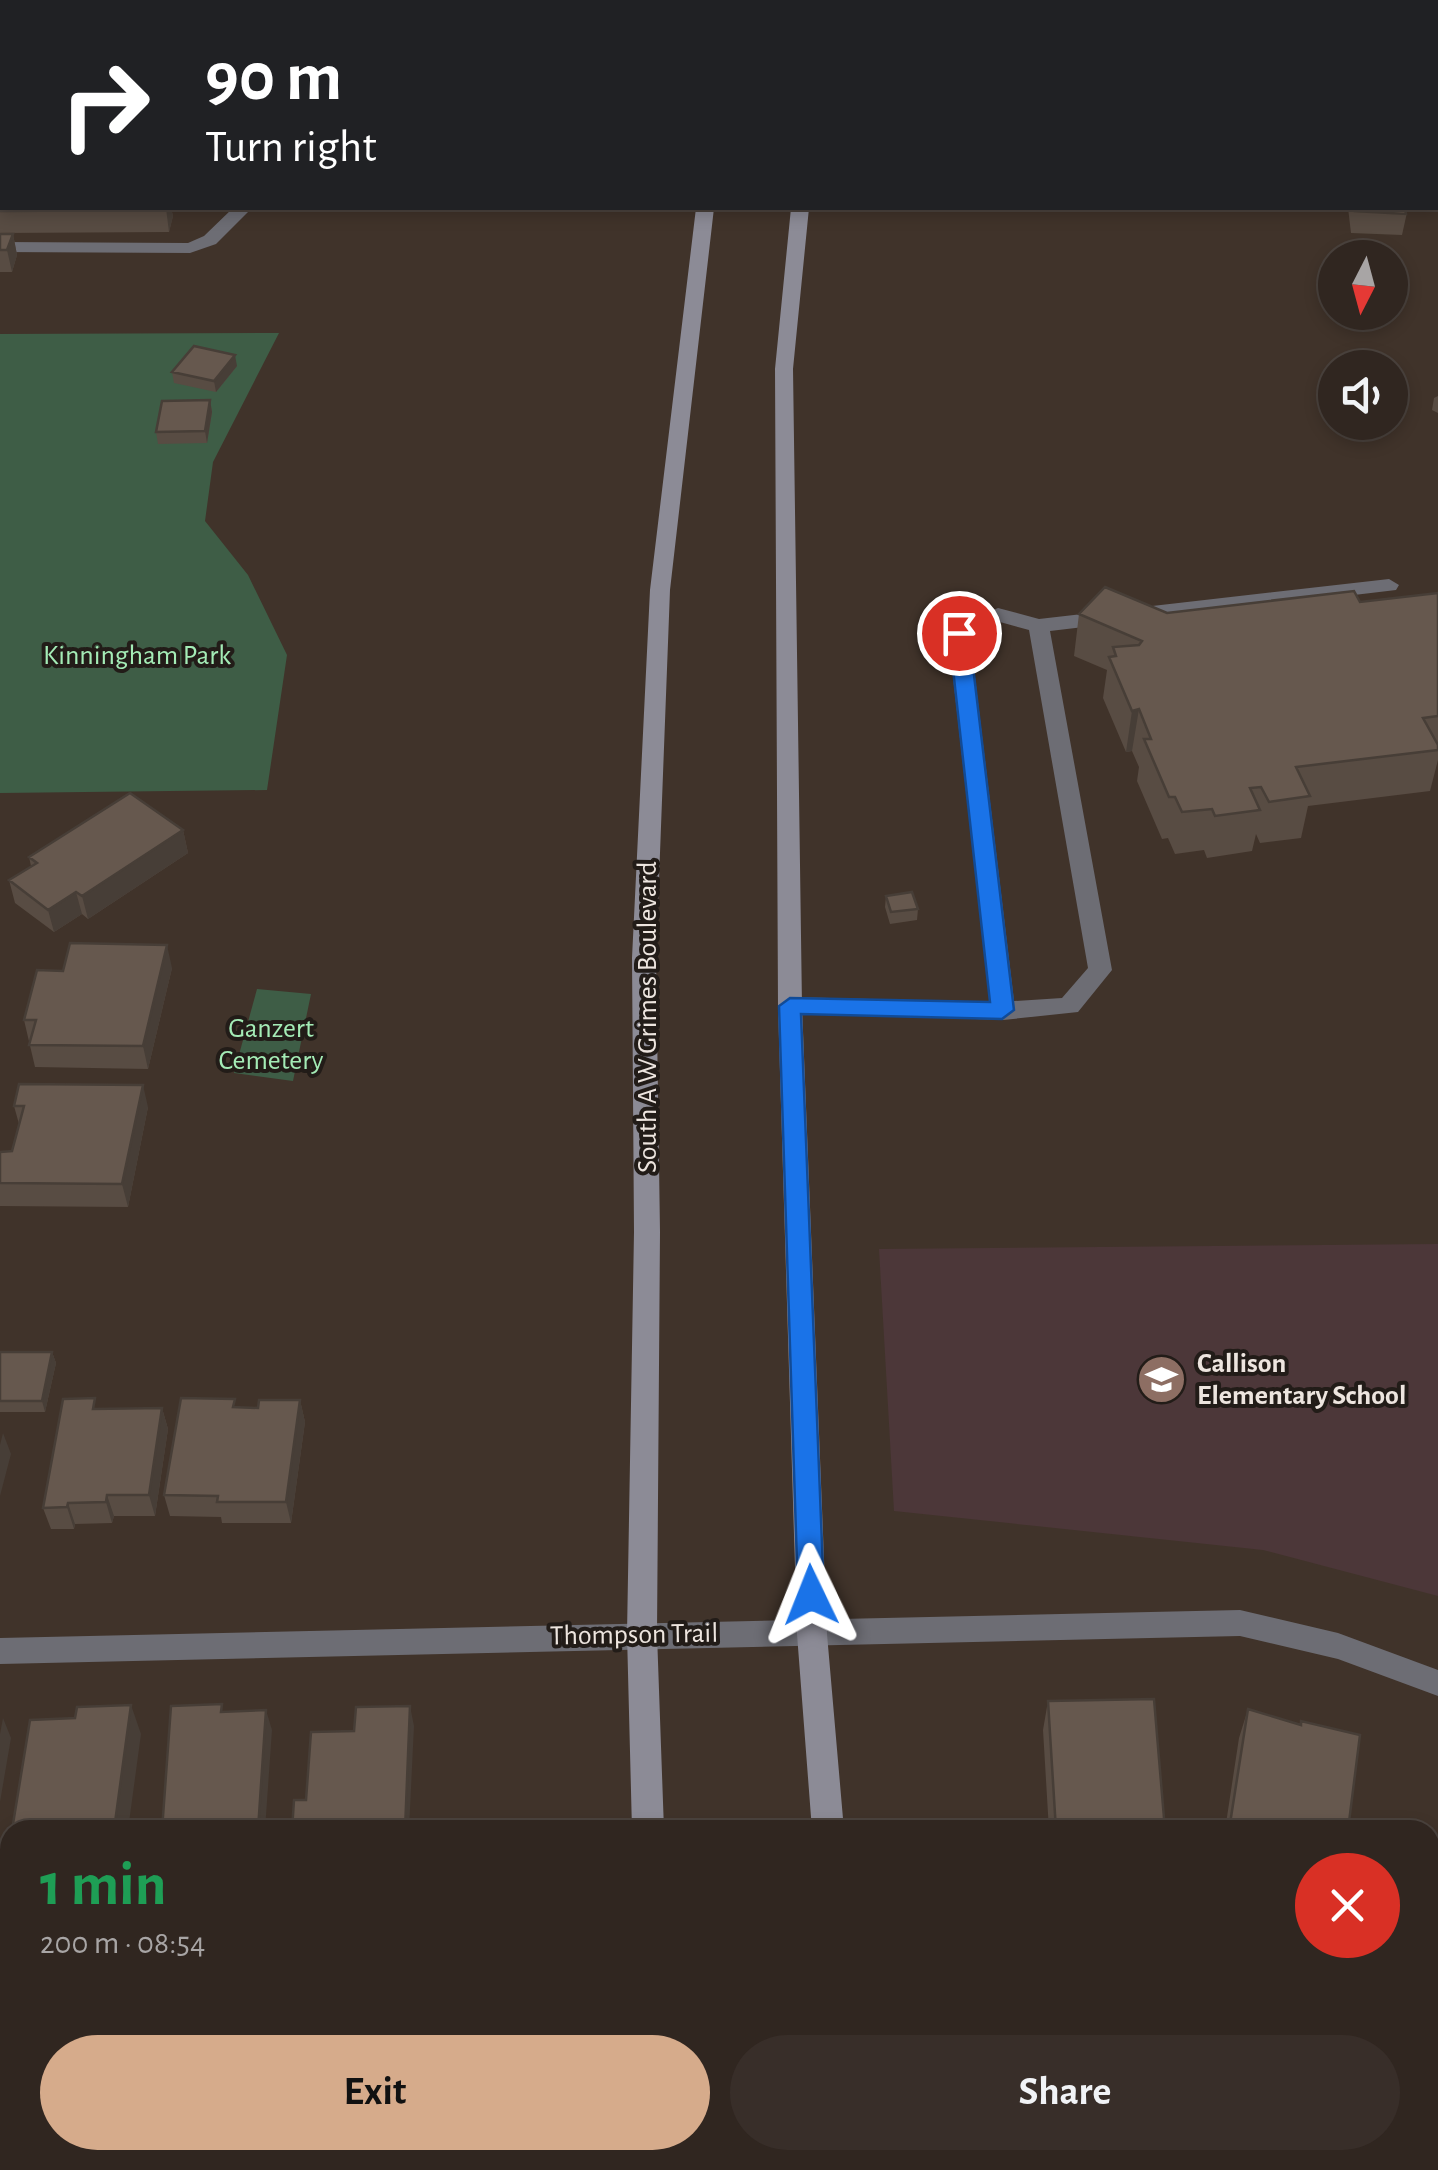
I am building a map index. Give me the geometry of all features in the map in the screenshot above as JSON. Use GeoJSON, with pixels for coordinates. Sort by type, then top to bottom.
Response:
{"type":"FeatureCollection","features":[{"type":"Feature","properties":{"kind":"main road","name":"South A W Grimes Boulevard"},"geometry":{"type":"LineString","coordinates":[[648,1820],[642,1634],[647,1232],[644,958],[660,590],[705,210]]}},
{"type":"Feature","properties":{"kind":"main road"},"geometry":{"type":"LineString","coordinates":[[800,210],[784,370],[790,1006],[812,1634],[827,1820]]}},
{"type":"Feature","properties":{"kind":"street"},"geometry":{"type":"LineString","coordinates":[[0,247],[190,248],[210,240],[241,210]]}},
{"type":"Feature","properties":{"kind":"street"},"geometry":{"type":"LineString","coordinates":[[1002,1010],[959,633],[998,615],[1039,626],[1389,584]]}},
{"type":"Feature","properties":{"kind":"street"},"geometry":{"type":"LineString","coordinates":[[790,1006],[1002,1010],[1069,1006],[1100,970],[1039,626]]}},
{"type":"Feature","properties":{"kind":"street","name":"Thompson Trail"},"geometry":{"type":"LineString","coordinates":[[0,1651],[1240,1623],[1338,1646],[1438,1682]]}},
{"type":"Feature","properties":{"kind":"shaded area","name":"Callison Elementary School"},"geometry":{"type":"Polygon","coordinates":[[[1438,1244],[1438,1596],[1263,1550],[894,1511],[879,1249],[1438,1244]]]}},
{"type":"Feature","properties":{"kind":"green space","name":"Kinningham Park"},"geometry":{"type":"Polygon","coordinates":[[[279,333],[213,462],[205,521],[248,575],[287,655],[267,790],[0,793],[0,334],[279,333]]]}},
{"type":"Feature","properties":{"kind":"green space","name":"Ganzert Cemetery"},"geometry":{"type":"Polygon","coordinates":[[[257,989],[311,994],[293,1081],[234,1073],[257,989]]]}},
{"type":"Feature","properties":{"kind":"building"},"geometry":{"type":"Polygon","coordinates":[[[0,210],[165,210],[0,211],[0,210]]]}},
{"type":"Feature","properties":{"kind":"building"},"geometry":{"type":"Polygon","coordinates":[[[1405,210],[1406,214],[1355,211],[1405,210]]]}},
{"type":"Feature","properties":{"kind":"building"},"geometry":{"type":"Polygon","coordinates":[[[0,234],[13,234],[7,250],[0,250],[0,234]]]}},
{"type":"Feature","properties":{"kind":"building"},"geometry":{"type":"Polygon","coordinates":[[[194,346],[235,355],[214,381],[172,372],[194,346]]]}},
{"type":"Feature","properties":{"kind":"building"},"geometry":{"type":"Polygon","coordinates":[[[210,400],[205,431],[156,432],[162,401],[210,400]]]}},
{"type":"Feature","properties":{"kind":"building"},"geometry":{"type":"Polygon","coordinates":[[[1105,587],[1167,613],[1354,591],[1360,602],[1438,593],[1438,716],[1423,718],[1438,750],[1296,767],[1310,796],[1269,802],[1261,787],[1250,788],[1260,810],[1215,816],[1212,809],[1182,812],[1175,797],[1169,797],[1144,739],[1151,739],[1139,709],[1132,711],[1109,657],[1116,656],[1113,647],[1139,645],[1142,641],[1079,614],[1105,587]]]}},
{"type":"Feature","properties":{"kind":"building"},"geometry":{"type":"Polygon","coordinates":[[[130,793],[183,830],[82,896],[76,892],[48,910],[9,880],[37,863],[29,857],[130,793]]]}},
{"type":"Feature","properties":{"kind":"building"},"geometry":{"type":"Polygon","coordinates":[[[912,892],[918,909],[891,912],[886,896],[912,892]]]}},
{"type":"Feature","properties":{"kind":"building"},"geometry":{"type":"Polygon","coordinates":[[[70,943],[167,945],[143,1046],[29,1045],[36,1020],[24,1020],[37,970],[63,971],[70,943]]]}},
{"type":"Feature","properties":{"kind":"building"},"geometry":{"type":"Polygon","coordinates":[[[19,1084],[143,1085],[122,1184],[0,1183],[0,1152],[12,1151],[24,1106],[14,1106],[19,1084]]]}},
{"type":"Feature","properties":{"kind":"building"},"geometry":{"type":"Polygon","coordinates":[[[0,1352],[52,1352],[42,1401],[0,1401],[0,1352]]]}},
{"type":"Feature","properties":{"kind":"building"},"geometry":{"type":"Polygon","coordinates":[[[95,1398],[93,1409],[162,1408],[149,1495],[107,1495],[106,1502],[43,1508],[63,1399],[95,1398]]]}},
{"type":"Feature","properties":{"kind":"building"},"geometry":{"type":"Polygon","coordinates":[[[181,1398],[235,1399],[233,1407],[258,1408],[259,1400],[300,1400],[286,1502],[217,1502],[218,1496],[164,1495],[181,1398]]]}},
{"type":"Feature","properties":{"kind":"building"},"geometry":{"type":"Polygon","coordinates":[[[1154,1699],[1164,1820],[1055,1820],[1048,1701],[1154,1699]]]}},
{"type":"Feature","properties":{"kind":"building"},"geometry":{"type":"Polygon","coordinates":[[[222,1704],[221,1712],[266,1710],[259,1820],[163,1820],[171,1706],[222,1704]]]}},
{"type":"Feature","properties":{"kind":"building"},"geometry":{"type":"Polygon","coordinates":[[[131,1705],[115,1820],[14,1820],[30,1720],[75,1718],[77,1707],[131,1705]]]}},
{"type":"Feature","properties":{"kind":"building"},"geometry":{"type":"Polygon","coordinates":[[[410,1706],[405,1820],[293,1820],[294,1800],[306,1800],[311,1732],[354,1731],[356,1707],[410,1706]]]}},
{"type":"Feature","properties":{"kind":"building"},"geometry":{"type":"Polygon","coordinates":[[[1248,1709],[1301,1725],[1301,1721],[1360,1735],[1349,1820],[1231,1820],[1248,1709]]]}},
{"type":"Feature","properties":{"kind":"place","name":"Callison Elementary School"},"geometry":{"type":"Point","coordinates":[1162,1380]}},
{"type":"Feature","properties":{"kind":"route"},"geometry":{"type":"LineString","coordinates":[[811,1595],[790,1006],[1002,1010],[959,633]]}}]}
